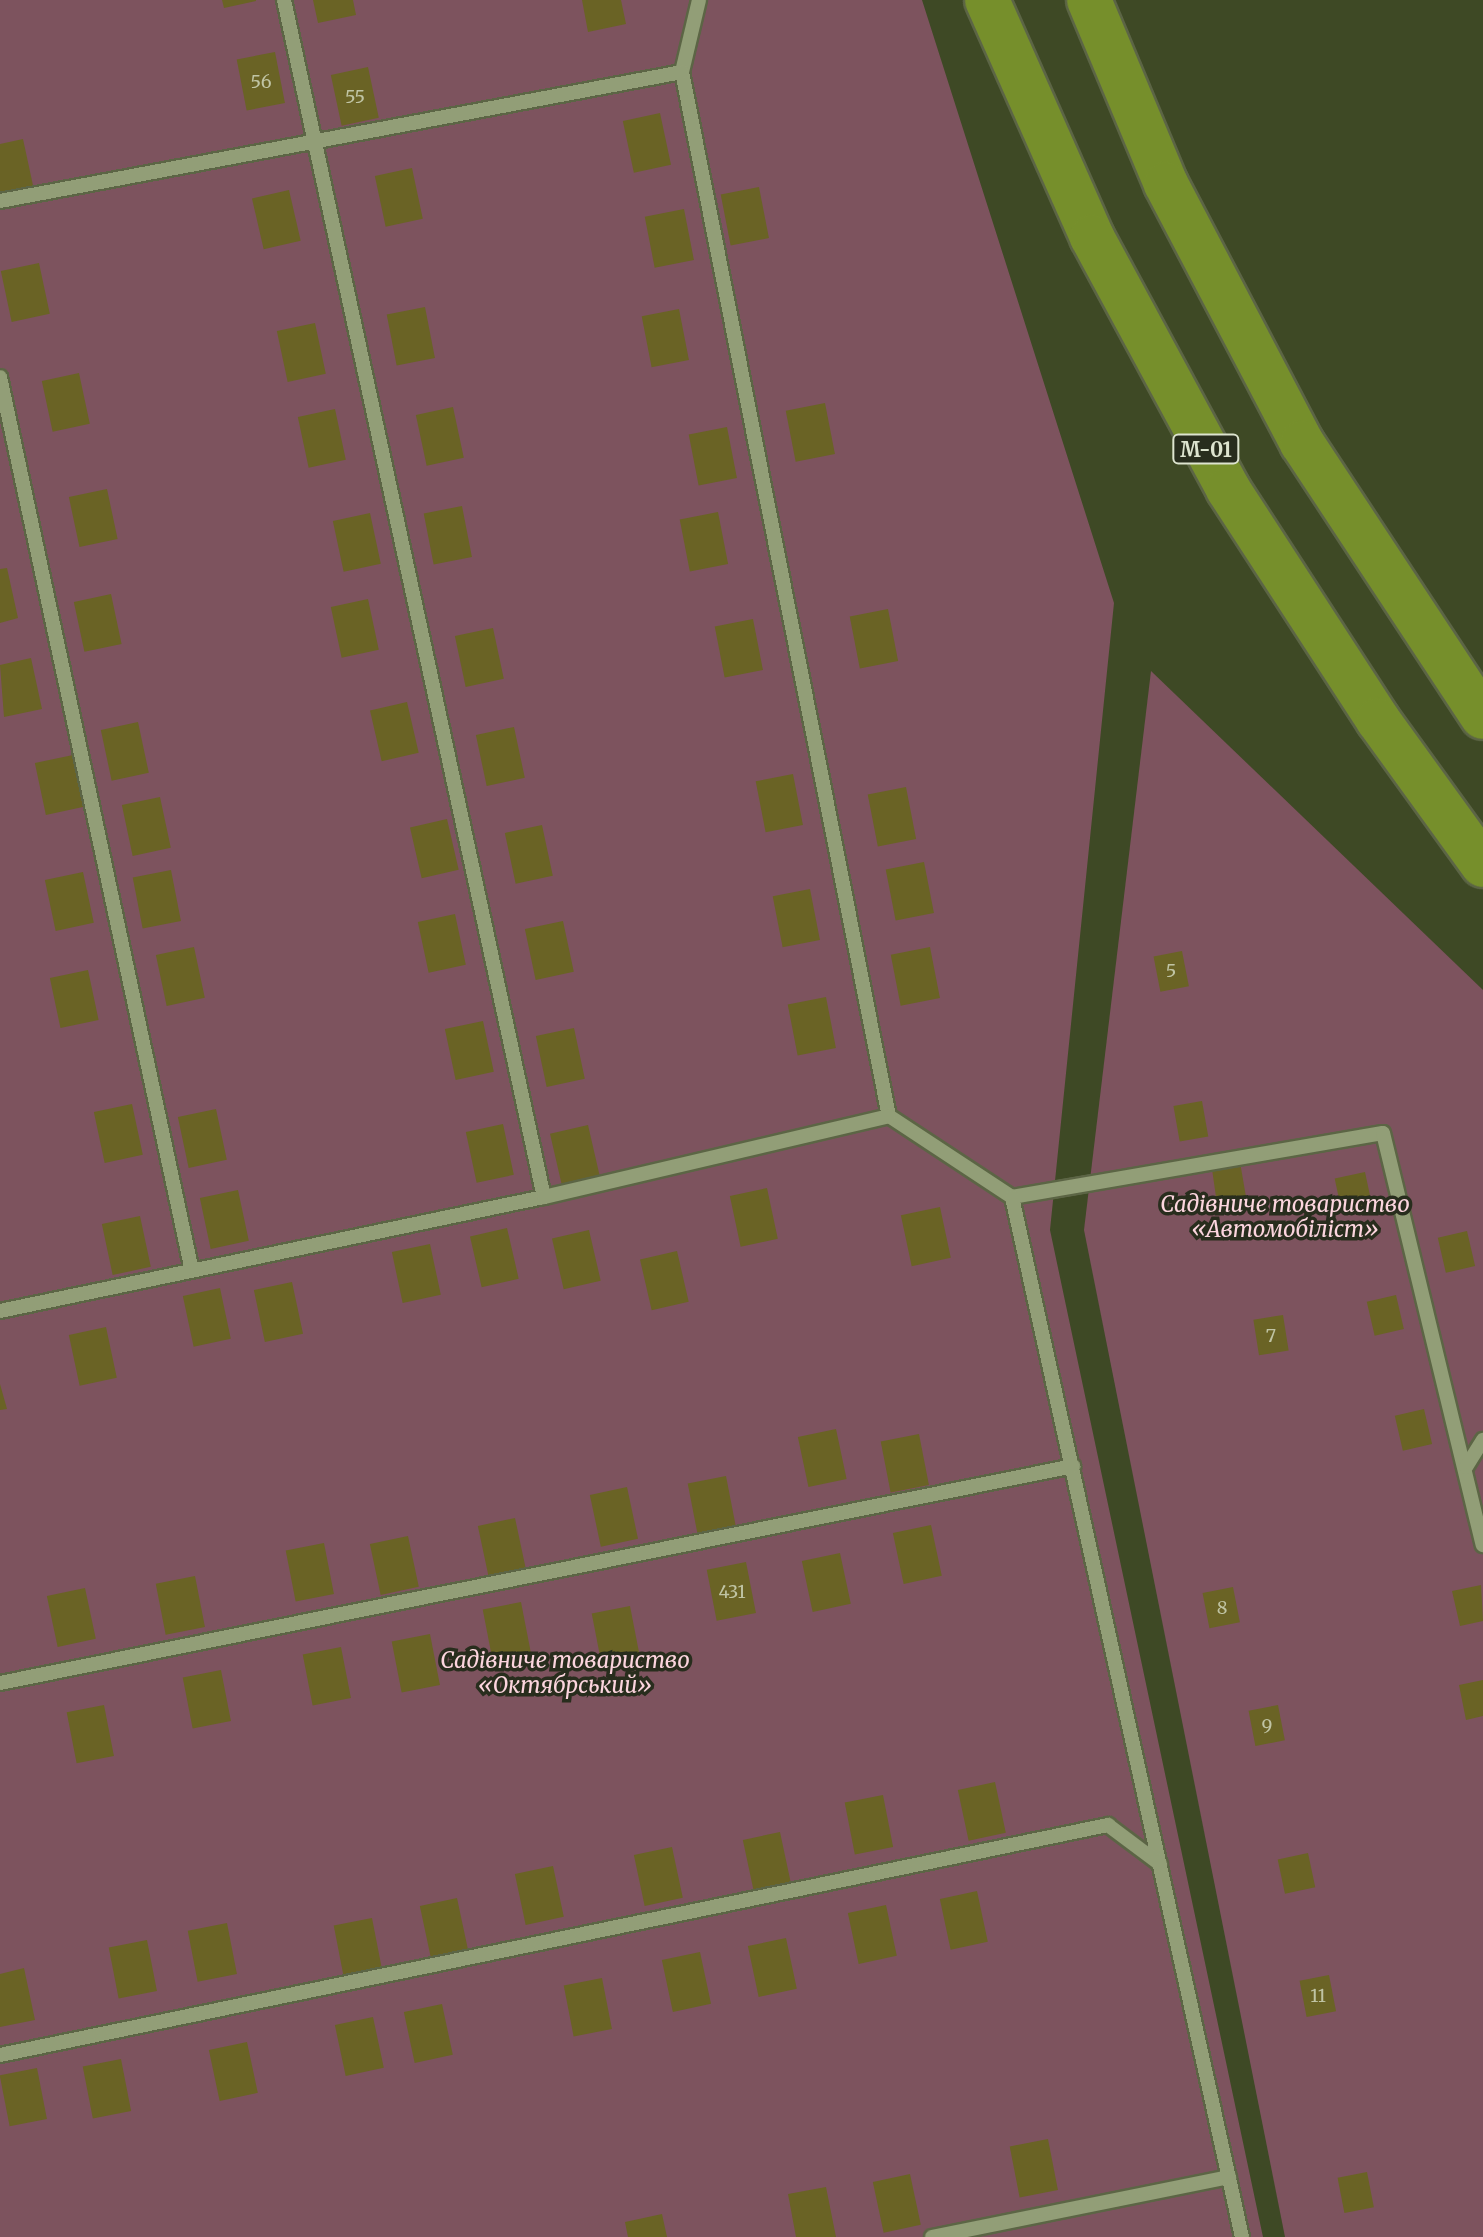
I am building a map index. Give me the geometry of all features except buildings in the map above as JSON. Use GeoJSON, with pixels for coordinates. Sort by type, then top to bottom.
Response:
{"type":"FeatureCollection","features":[{"type":"Feature","properties":{"kind":"highway","name":"М-01"},"geometry":{"type":"LineString","coordinates":[[987,0],[1092,237],[1228,489],[1378,720],[1483,865]]}},
{"type":"Feature","properties":{"kind":"highway"},"geometry":{"type":"LineString","coordinates":[[1089,0],[1166,184],[1302,443],[1483,717]]}},
{"type":"Feature","properties":{"kind":"street"},"geometry":{"type":"LineString","coordinates":[[284,0],[544,1197]]}},
{"type":"Feature","properties":{"kind":"street"},"geometry":{"type":"LineString","coordinates":[[699,0],[682,72],[889,1116],[1012,1197],[1383,1133],[1483,1545]]}},
{"type":"Feature","properties":{"kind":"street"},"geometry":{"type":"LineString","coordinates":[[0,201],[682,72]]}},
{"type":"Feature","properties":{"kind":"street"},"geometry":{"type":"LineString","coordinates":[[0,377],[192,1271]]}},
{"type":"Feature","properties":{"kind":"street"},"geometry":{"type":"LineString","coordinates":[[0,1311],[544,1197],[889,1116]]}},
{"type":"Feature","properties":{"kind":"street"},"geometry":{"type":"LineString","coordinates":[[1012,1197],[1242,2237]]}},
{"type":"Feature","properties":{"kind":"street"},"geometry":{"type":"LineString","coordinates":[[1466,1467],[1483,1440]]}},
{"type":"Feature","properties":{"kind":"street"},"geometry":{"type":"LineString","coordinates":[[0,1683],[1073,1466]]}},
{"type":"Feature","properties":{"kind":"street"},"geometry":{"type":"LineString","coordinates":[[0,2055],[1108,1825],[1160,1864]]}},
{"type":"Feature","properties":{"kind":"street"},"geometry":{"type":"LineString","coordinates":[[932,2237],[1229,2177]]}},
{"type":"Feature","properties":{"kind":"green space","name":"Садівниче товариство «Октябрський»"},"geometry":{"type":"Polygon","coordinates":[[[0,0],[922,0],[1114,603],[1050,1230],[1263,2237],[0,2237],[0,0]]]}},
{"type":"Feature","properties":{"kind":"green space","name":"Садівниче товариство «Автомобіліст»"},"geometry":{"type":"Polygon","coordinates":[[[1151,671],[1483,990],[1483,2237],[1285,2237],[1084,1230],[1151,671]]]}}]}
